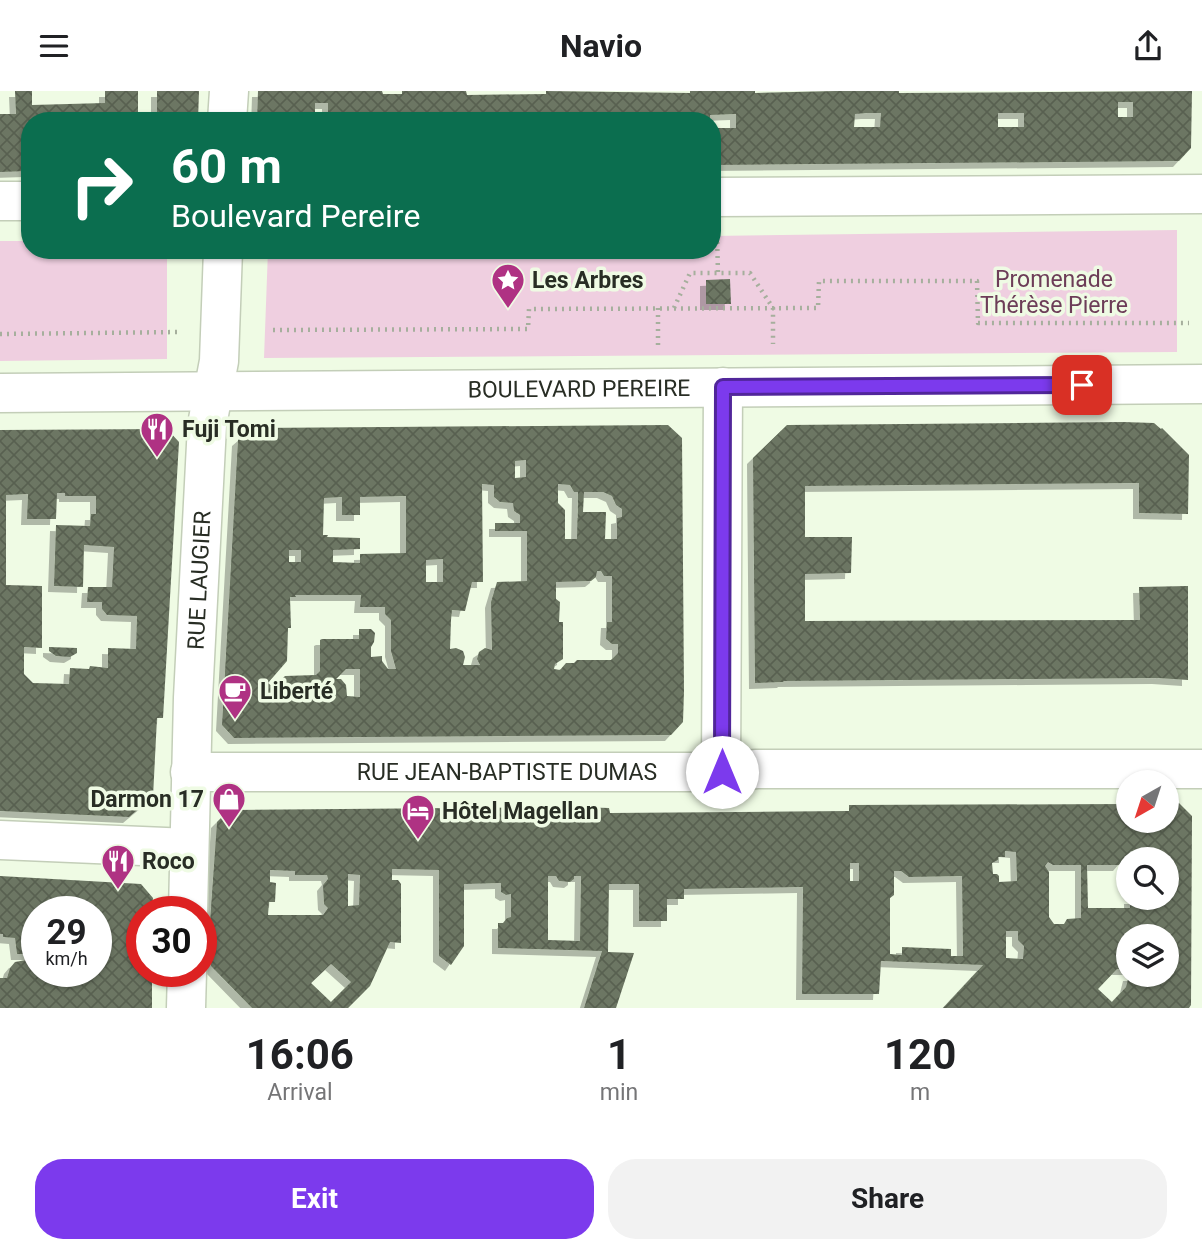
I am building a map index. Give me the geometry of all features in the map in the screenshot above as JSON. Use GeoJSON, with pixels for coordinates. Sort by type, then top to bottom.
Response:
{"type":"FeatureCollection","features":[{"type":"Feature","properties":{"kind":"street"},"geometry":{"type":"LineString","coordinates":[[228,112],[229,91]]}},
{"type":"Feature","properties":{"kind":"street"},"geometry":{"type":"LineString","coordinates":[[721,213],[1202,194]]}},
{"type":"Feature","properties":{"kind":"street"},"geometry":{"type":"LineString","coordinates":[[0,201],[21,201]]}},
{"type":"Feature","properties":{"kind":"street","name":"RUE LAUGIER"},"geometry":{"type":"LineString","coordinates":[[188,896],[190,772],[207,425],[219,361],[223,259]]}},
{"type":"Feature","properties":{"kind":"street","name":"BOULEVARD PEREIRE"},"geometry":{"type":"LineString","coordinates":[[0,393],[1202,384]]}},
{"type":"Feature","properties":{"kind":"street"},"geometry":{"type":"LineString","coordinates":[[722,772],[723,387]]}},
{"type":"Feature","properties":{"kind":"street","name":"RUE JEAN-BAPTISTE DUMAS"},"geometry":{"type":"LineString","coordinates":[[190,772],[1202,769]]}},
{"type":"Feature","properties":{"kind":"street"},"geometry":{"type":"LineString","coordinates":[[0,840],[189,848]]}},
{"type":"Feature","properties":{"kind":"path"},"geometry":{"type":"LineString","coordinates":[[717,259],[718,273]]}},
{"type":"Feature","properties":{"kind":"path"},"geometry":{"type":"LineString","coordinates":[[674,308],[690,273],[750,273],[773,308],[773,344]]}},
{"type":"Feature","properties":{"kind":"path"},"geometry":{"type":"LineString","coordinates":[[273,330],[528,329],[529,309],[818,308],[819,281],[977,281],[978,323],[1189,323]]}},
{"type":"Feature","properties":{"kind":"path"},"geometry":{"type":"LineString","coordinates":[[658,308],[658,355]]}},
{"type":"Feature","properties":{"kind":"path"},"geometry":{"type":"LineString","coordinates":[[0,334],[157,332]]}},
{"type":"Feature","properties":{"kind":"green space","name":"Promenade Thérèse Pierre"},"geometry":{"type":"Polygon","coordinates":[[[1177,230],[1177,352],[264,358],[268,259],[721,259],[721,236],[1177,230]]]}},
{"type":"Feature","properties":{"kind":"green space"},"geometry":{"type":"Polygon","coordinates":[[[0,241],[21,241],[21,259],[167,259],[167,359],[0,361],[0,241]]]}},
{"type":"Feature","properties":{"kind":"building"},"geometry":{"type":"Polygon","coordinates":[[[15,91],[32,91],[32,105],[105,103],[105,91],[138,91],[138,112],[21,112],[21,171],[0,172],[0,114],[16,114],[15,91]]]}},
{"type":"Feature","properties":{"kind":"building"},"geometry":{"type":"Polygon","coordinates":[[[157,91],[199,91],[198,112],[157,112],[157,91]]]}},
{"type":"Feature","properties":{"kind":"building"},"geometry":{"type":"Polygon","coordinates":[[[258,91],[382,91],[383,94],[402,94],[402,91],[466,91],[467,95],[546,94],[546,91],[1192,91],[1191,148],[1179,161],[721,165],[721,128],[736,128],[736,114],[328,112],[328,103],[315,103],[315,112],[257,112],[258,91]],[[1118,102],[1118,117],[1133,117],[1133,102],[1118,102]],[[881,113],[855,114],[854,127],[880,127],[881,113]],[[998,113],[998,127],[1024,127],[1024,113],[998,113]]]}},
{"type":"Feature","properties":{"kind":"building"},"geometry":{"type":"Polygon","coordinates":[[[730,279],[731,304],[706,304],[706,280],[730,279]]]}},
{"type":"Feature","properties":{"kind":"building"},"geometry":{"type":"Polygon","coordinates":[[[1154,423],[1189,455],[1188,514],[1139,513],[1139,483],[805,486],[805,537],[852,537],[851,573],[805,574],[805,621],[1140,620],[1139,587],[1188,586],[1188,680],[1158,678],[755,683],[753,458],[787,425],[1154,423]]]}},
{"type":"Feature","properties":{"kind":"building"},"geometry":{"type":"Polygon","coordinates":[[[668,425],[682,438],[683,722],[671,735],[234,738],[222,725],[238,440],[252,428],[668,425]],[[526,460],[515,461],[515,478],[526,477],[526,460]],[[482,484],[483,582],[472,582],[465,611],[452,610],[450,649],[463,651],[463,665],[480,665],[477,659],[479,652],[485,648],[492,650],[491,602],[497,582],[527,581],[527,531],[495,531],[495,523],[520,523],[520,515],[514,511],[513,503],[500,502],[494,497],[494,485],[482,484]],[[558,484],[558,503],[565,510],[565,539],[577,539],[578,492],[574,492],[570,485],[558,484]],[[584,492],[583,512],[606,512],[605,539],[617,539],[617,518],[622,517],[622,509],[616,505],[612,496],[603,492],[584,492]],[[406,496],[360,497],[360,515],[342,515],[342,497],[324,498],[323,535],[360,538],[360,549],[333,550],[333,562],[360,563],[360,554],[406,553],[406,496]],[[289,550],[289,562],[301,562],[301,550],[289,550]],[[443,559],[426,560],[426,582],[443,582],[443,559]],[[597,571],[596,577],[591,581],[556,582],[556,599],[560,602],[559,622],[563,622],[563,659],[555,664],[554,669],[560,670],[566,663],[574,663],[577,660],[611,660],[618,653],[618,644],[612,644],[606,639],[607,622],[612,622],[612,576],[604,576],[601,571],[597,571]],[[361,595],[290,597],[291,628],[288,628],[287,661],[268,683],[273,687],[285,676],[316,675],[320,671],[320,640],[359,639],[359,629],[371,629],[375,633],[371,657],[382,656],[388,669],[396,669],[391,651],[391,620],[385,614],[385,607],[360,607],[361,595]],[[346,669],[336,679],[341,679],[346,685],[347,696],[360,697],[360,669],[346,669]]]}},
{"type":"Feature","properties":{"kind":"building"},"geometry":{"type":"Polygon","coordinates":[[[167,429],[179,442],[163,718],[157,718],[153,797],[129,817],[0,811],[0,430],[167,429]],[[57,493],[56,519],[27,519],[28,494],[6,495],[6,585],[42,586],[42,648],[24,647],[24,674],[33,683],[69,684],[70,668],[108,668],[108,648],[136,649],[137,616],[107,615],[102,609],[102,602],[87,602],[88,587],[112,587],[114,547],[84,545],[83,587],[54,586],[56,525],[90,526],[91,514],[96,514],[96,496],[65,496],[65,493],[57,493]]]}},
{"type":"Feature","properties":{"kind":"building"},"geometry":{"type":"Polygon","coordinates":[[[49,647],[77,648],[77,653],[70,657],[56,656],[49,651],[49,647]]]}},
{"type":"Feature","properties":{"kind":"building"},"geometry":{"type":"Polygon","coordinates":[[[1116,804],[1116,833],[1180,833],[1180,804],[1192,816],[1191,1005],[1189,1008],[943,1008],[983,965],[881,961],[879,994],[802,994],[803,887],[684,889],[684,899],[667,899],[667,921],[639,921],[639,884],[609,884],[608,952],[634,953],[616,1008],[584,1008],[602,951],[498,948],[498,923],[511,917],[511,894],[501,892],[501,883],[464,884],[464,946],[451,965],[439,956],[439,870],[392,869],[392,880],[398,880],[401,884],[401,943],[390,942],[370,986],[348,1008],[252,1008],[217,972],[217,896],[212,896],[217,822],[229,810],[578,807],[609,808],[610,813],[849,811],[849,805],[1116,804]],[[1005,851],[1005,857],[998,857],[998,860],[992,863],[993,874],[999,876],[999,882],[1017,881],[1016,852],[1005,851]],[[1048,862],[1045,866],[1049,872],[1049,917],[1054,924],[1064,924],[1067,919],[1081,918],[1081,865],[1053,865],[1048,862]],[[850,863],[850,881],[859,881],[859,863],[850,863]],[[270,870],[270,882],[276,883],[275,902],[269,902],[268,915],[323,915],[328,908],[324,904],[323,885],[328,879],[327,875],[295,875],[295,871],[270,870]],[[894,871],[894,895],[890,898],[890,954],[902,955],[902,947],[951,949],[951,956],[963,956],[962,876],[909,877],[901,871],[894,871]],[[348,874],[348,906],[359,905],[360,875],[348,874]],[[548,876],[548,940],[580,941],[581,876],[574,876],[570,882],[559,881],[556,876],[548,876]],[[1006,931],[1006,958],[1023,959],[1024,946],[1018,940],[1018,931],[1006,931]],[[331,964],[311,983],[331,1002],[351,982],[331,964]]]}},
{"type":"Feature","properties":{"kind":"building"},"geometry":{"type":"Polygon","coordinates":[[[0,876],[141,884],[151,896],[126,896],[126,987],[152,987],[152,1008],[0,1008],[0,978],[7,978],[15,962],[21,961],[21,987],[112,987],[112,896],[21,896],[21,954],[17,954],[15,938],[3,937],[3,934],[0,934],[0,876]]]}},
{"type":"Feature","properties":{"kind":"place","name":"Les Arbres"},"geometry":{"type":"Point","coordinates":[508,310]}},
{"type":"Feature","properties":{"kind":"place","name":"Fuji Tomi"},"geometry":{"type":"Point","coordinates":[157,459]}},
{"type":"Feature","properties":{"kind":"place","name":"Liberté"},"geometry":{"type":"Point","coordinates":[235,721]}},
{"type":"Feature","properties":{"kind":"place","name":"Darmon 17"},"geometry":{"type":"Point","coordinates":[229,829]}},
{"type":"Feature","properties":{"kind":"place","name":"Hôtel Magellan"},"geometry":{"type":"Point","coordinates":[418,841]}},
{"type":"Feature","properties":{"kind":"place","name":"Roco"},"geometry":{"type":"Point","coordinates":[118,891]}},
{"type":"Feature","properties":{"kind":"route"},"geometry":{"type":"LineString","coordinates":[[722,772],[723,387],[1082,385]]}}]}
